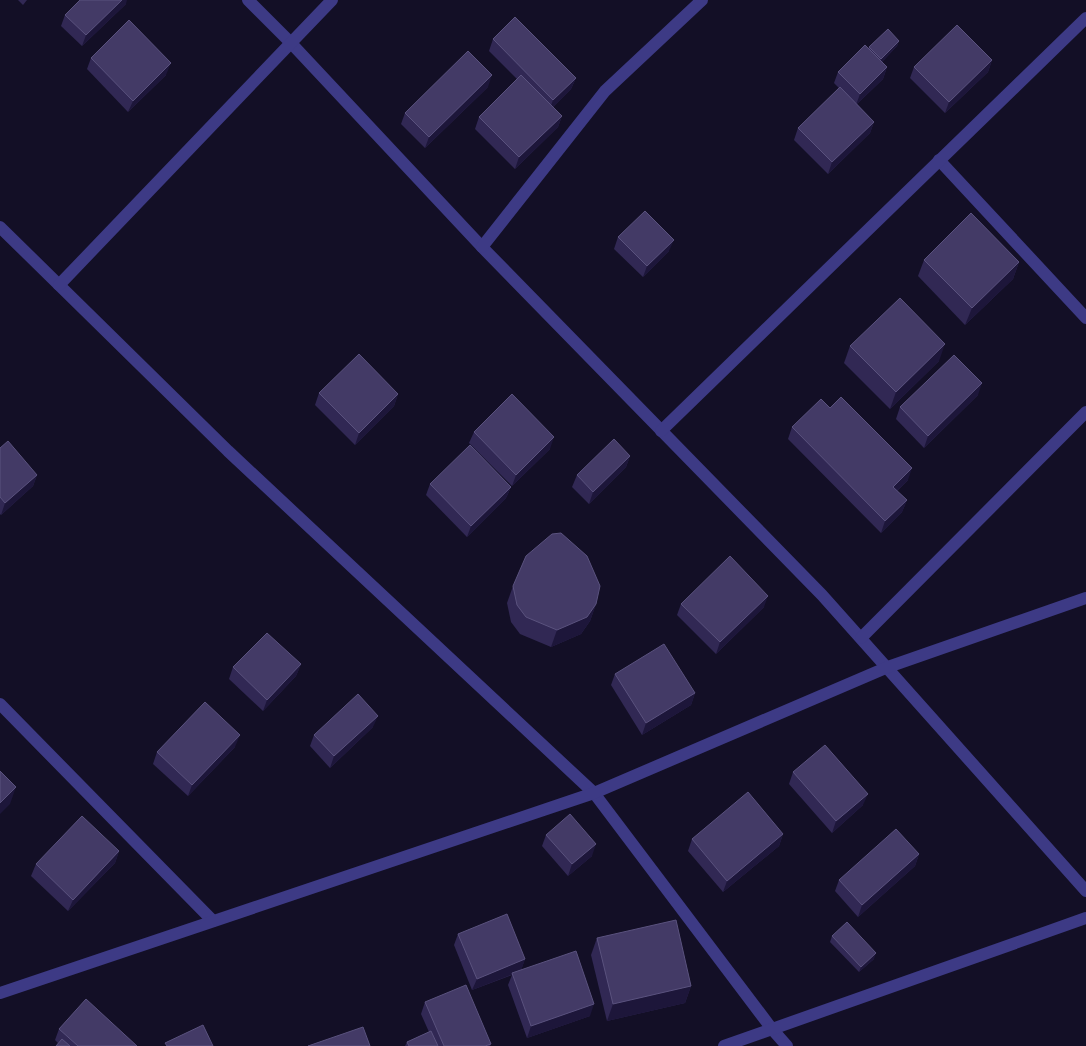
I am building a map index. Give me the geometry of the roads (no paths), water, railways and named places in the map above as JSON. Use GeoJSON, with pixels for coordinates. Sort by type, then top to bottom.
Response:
{"type":"FeatureCollection","features":[{"type":"Feature","properties":{"kind":"street"},"geometry":{"type":"LineString","coordinates":[[248,0],[291,42],[482,247],[861,638],[1086,891]]}},
{"type":"Feature","properties":{"kind":"street"},"geometry":{"type":"LineString","coordinates":[[59,285],[332,0]]}},
{"type":"Feature","properties":{"kind":"street"},"geometry":{"type":"LineString","coordinates":[[482,247],[605,91],[702,0]]}},
{"type":"Feature","properties":{"kind":"street"},"geometry":{"type":"LineString","coordinates":[[662,431],[1086,18]]}},
{"type":"Feature","properties":{"kind":"street"},"geometry":{"type":"LineString","coordinates":[[939,160],[1086,318]]}},
{"type":"Feature","properties":{"kind":"street"},"geometry":{"type":"LineString","coordinates":[[0,227],[228,450],[594,793],[772,1029],[787,1046]]}},
{"type":"Feature","properties":{"kind":"street"},"geometry":{"type":"LineString","coordinates":[[861,638],[1086,412]]}},
{"type":"Feature","properties":{"kind":"street"},"geometry":{"type":"LineString","coordinates":[[0,993],[594,793],[888,668],[1086,598]]}},
{"type":"Feature","properties":{"kind":"street"},"geometry":{"type":"LineString","coordinates":[[0,704],[213,921]]}},
{"type":"Feature","properties":{"kind":"street"},"geometry":{"type":"LineString","coordinates":[[724,1046],[1086,918]]}},
{"type":"Feature","properties":{"kind":"street"},"geometry":{"type":"LineString","coordinates":[[772,1029],[773,1046]]}}]}
